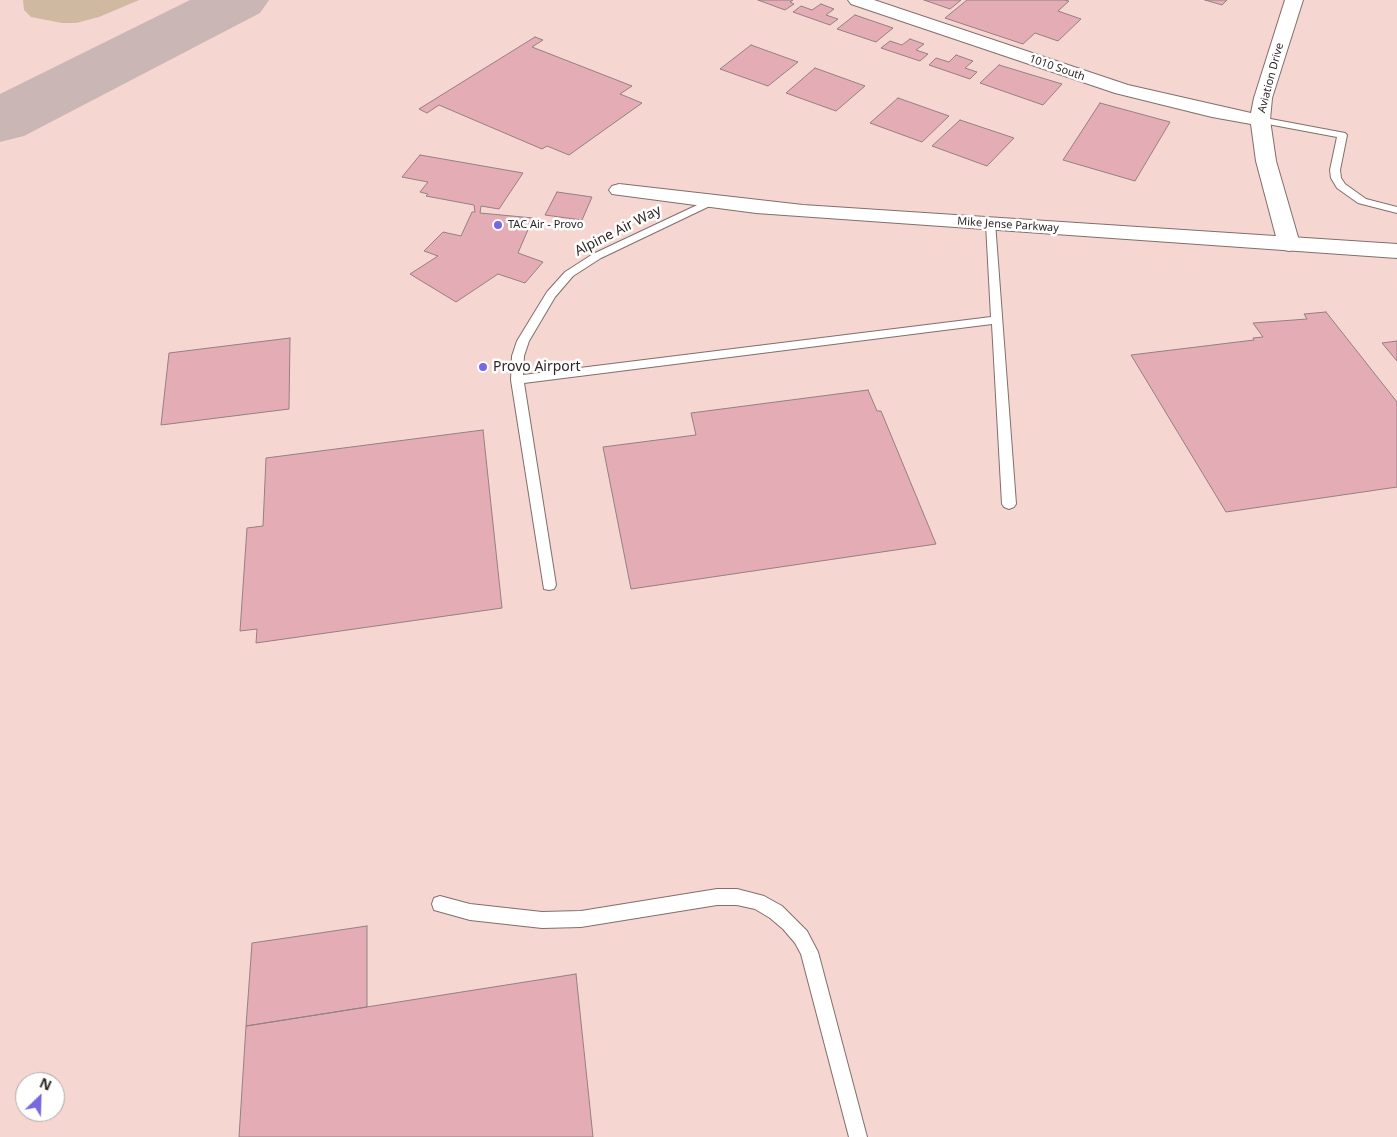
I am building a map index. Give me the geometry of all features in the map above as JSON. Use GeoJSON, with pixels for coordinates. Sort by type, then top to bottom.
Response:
{"type":"FeatureCollection","features":[{"type":"Feature","properties":{"kind":"street","name":"1010 South"},"geometry":{"type":"LineString","coordinates":[[857,0],[1122,89],[1192,107],[1260,120]]}},
{"type":"Feature","properties":{"kind":"street","name":"Aviation Drive"},"geometry":{"type":"LineString","coordinates":[[1290,244],[1266,161],[1260,120],[1263,98],[1294,0]]}},
{"type":"Feature","properties":{"kind":"street","name":"Mike Jense Parkway"},"geometry":{"type":"LineString","coordinates":[[619,190],[710,202],[803,211],[1397,251]]}},
{"type":"Feature","properties":{"kind":"lane"},"geometry":{"type":"LineString","coordinates":[[1260,120],[1342,134],[1334,170],[1341,186],[1362,200],[1377,206],[1397,210]]}},
{"type":"Feature","properties":{"kind":"lane","name":"Alpine Air Way"},"geometry":{"type":"LineString","coordinates":[[550,585],[517,380],[518,356],[523,341],[551,295],[569,274],[597,256],[710,202]]}},
{"type":"Feature","properties":{"kind":"lane"},"geometry":{"type":"LineString","coordinates":[[991,224],[1009,504]]}},
{"type":"Feature","properties":{"kind":"lane"},"geometry":{"type":"LineString","coordinates":[[517,380],[997,320]]}},
{"type":"Feature","properties":{"kind":"lane"},"geometry":{"type":"LineString","coordinates":[[440,904],[470,912],[503,917],[581,920],[717,896],[737,897],[758,902],[776,912],[795,930],[809,952],[858,1137]]}},
{"type":"Feature","properties":{"kind":"shaded area"},"geometry":{"type":"Polygon","coordinates":[[[0,0],[1397,0],[1397,1137],[0,1137],[0,0]]]}},
{"type":"Feature","properties":{"kind":"shaded area"},"geometry":{"type":"Polygon","coordinates":[[[23,0],[139,0],[99,17],[76,23],[62,23],[31,17],[24,10],[23,0]]]}},
{"type":"Feature","properties":{"kind":"building"},"geometry":{"type":"Polygon","coordinates":[[[758,0],[793,0],[790,2],[794,4],[785,10],[758,0]]]}},
{"type":"Feature","properties":{"kind":"building"},"geometry":{"type":"Polygon","coordinates":[[[924,0],[961,0],[950,9],[924,0]]]}},
{"type":"Feature","properties":{"kind":"building"},"geometry":{"type":"Polygon","coordinates":[[[967,0],[1064,0],[1069,1],[1058,11],[1081,19],[1058,41],[1035,33],[1023,44],[945,18],[967,0]]]}},
{"type":"Feature","properties":{"kind":"building"},"geometry":{"type":"Polygon","coordinates":[[[1205,0],[1227,0],[1222,5],[1205,0]]]}},
{"type":"Feature","properties":{"kind":"building"},"geometry":{"type":"Polygon","coordinates":[[[821,4],[834,9],[826,15],[838,19],[830,25],[793,12],[801,6],[812,10],[821,4]]]}},
{"type":"Feature","properties":{"kind":"building"},"geometry":{"type":"Polygon","coordinates":[[[855,15],[893,28],[876,42],[837,29],[855,15]]]}},
{"type":"Feature","properties":{"kind":"building"},"geometry":{"type":"Polygon","coordinates":[[[535,37],[543,40],[532,47],[632,86],[620,94],[642,103],[569,155],[547,146],[542,149],[439,105],[427,113],[419,109],[535,37]]]}},
{"type":"Feature","properties":{"kind":"building"},"geometry":{"type":"Polygon","coordinates":[[[910,39],[924,44],[916,50],[928,54],[920,61],[881,48],[890,41],[902,45],[910,39]]]}},
{"type":"Feature","properties":{"kind":"building"},"geometry":{"type":"Polygon","coordinates":[[[751,45],[798,62],[768,86],[720,69],[751,45]]]}},
{"type":"Feature","properties":{"kind":"building"},"geometry":{"type":"Polygon","coordinates":[[[956,55],[973,61],[965,68],[977,72],[970,79],[929,65],[936,58],[949,62],[956,55]]]}},
{"type":"Feature","properties":{"kind":"building"},"geometry":{"type":"Polygon","coordinates":[[[999,65],[1062,84],[1043,105],[980,83],[999,65]]]}},
{"type":"Feature","properties":{"kind":"building"},"geometry":{"type":"Polygon","coordinates":[[[815,68],[865,86],[836,111],[786,93],[815,68]]]}},
{"type":"Feature","properties":{"kind":"building"},"geometry":{"type":"Polygon","coordinates":[[[898,98],[949,116],[922,142],[870,123],[898,98]]]}},
{"type":"Feature","properties":{"kind":"building"},"geometry":{"type":"Polygon","coordinates":[[[1100,103],[1170,122],[1135,181],[1063,160],[1100,103]]]}},
{"type":"Feature","properties":{"kind":"building"},"geometry":{"type":"Polygon","coordinates":[[[960,120],[1014,138],[987,166],[932,146],[960,120]]]}},
{"type":"Feature","properties":{"kind":"building","name":"TAC Air - Provo"},"geometry":{"type":"Polygon","coordinates":[[[420,155],[523,173],[499,209],[481,206],[480,213],[533,218],[518,253],[543,262],[525,283],[498,274],[456,302],[410,274],[438,256],[424,251],[443,232],[461,236],[472,212],[475,212],[474,205],[426,196],[428,194],[420,192],[428,182],[402,177],[420,155]]]}},
{"type":"Feature","properties":{"kind":"building"},"geometry":{"type":"Polygon","coordinates":[[[557,192],[592,197],[582,220],[545,215],[557,192]]]}},
{"type":"Feature","properties":{"kind":"building"},"geometry":{"type":"Polygon","coordinates":[[[1326,312],[1397,402],[1397,487],[1226,512],[1131,355],[1254,340],[1253,338],[1263,337],[1253,323],[1307,319],[1304,314],[1326,312]]]}},
{"type":"Feature","properties":{"kind":"building"},"geometry":{"type":"Polygon","coordinates":[[[290,338],[289,409],[161,425],[169,353],[290,338]]]}},
{"type":"Feature","properties":{"kind":"building"},"geometry":{"type":"Polygon","coordinates":[[[1397,341],[1397,361],[1382,343],[1397,341]]]}},
{"type":"Feature","properties":{"kind":"building"},"geometry":{"type":"Polygon","coordinates":[[[868,390],[877,411],[881,411],[936,544],[631,589],[603,447],[696,435],[691,413],[868,390]]]}},
{"type":"Feature","properties":{"kind":"building"},"geometry":{"type":"Polygon","coordinates":[[[483,430],[502,608],[256,643],[257,629],[240,631],[247,528],[263,526],[266,458],[483,430]]]}},
{"type":"Feature","properties":{"kind":"building"},"geometry":{"type":"Polygon","coordinates":[[[367,926],[367,1007],[246,1026],[252,943],[367,926]]]}},
{"type":"Feature","properties":{"kind":"building"},"geometry":{"type":"Polygon","coordinates":[[[576,974],[593,1137],[239,1137],[246,1026],[576,974]]]}},
{"type":"Feature","properties":{"kind":"taxiway"},"geometry":{"type":"LineString","coordinates":[[0,121],[238,0]]}},
{"type":"Feature","properties":{"kind":"place","name":"TAC Air - Provo"},"geometry":{"type":"Point","coordinates":[498,225]}},
{"type":"Feature","properties":{"kind":"place","name":"Provo Airport"},"geometry":{"type":"Point","coordinates":[483,367]}}]}
